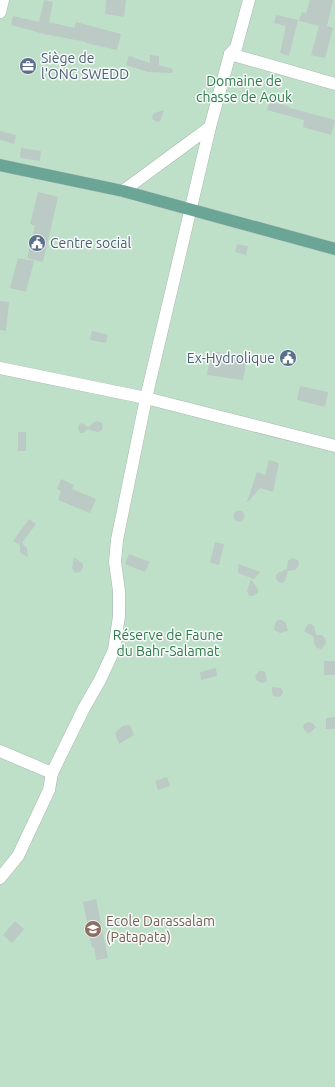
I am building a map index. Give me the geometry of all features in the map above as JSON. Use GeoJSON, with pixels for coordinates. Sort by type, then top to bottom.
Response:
{"type":"FeatureCollection","features":[{"type":"Feature","properties":{"kind":"main road"},"geometry":{"type":"LineString","coordinates":[[0,165],[123,191],[335,249]]}},
{"type":"Feature","properties":{"kind":"street"},"geometry":{"type":"LineString","coordinates":[[0,12],[4,0]]}},
{"type":"Feature","properties":{"kind":"street"},"geometry":{"type":"LineString","coordinates":[[0,878],[18,856],[49,790],[52,773],[114,650],[119,616],[119,591],[115,562],[117,540],[146,398],[210,127],[230,54],[236,48],[249,0]]}},
{"type":"Feature","properties":{"kind":"street"},"geometry":{"type":"LineString","coordinates":[[230,54],[335,84]]}},
{"type":"Feature","properties":{"kind":"street"},"geometry":{"type":"LineString","coordinates":[[123,191],[210,127]]}},
{"type":"Feature","properties":{"kind":"street"},"geometry":{"type":"LineString","coordinates":[[0,368],[146,398],[335,446]]}},
{"type":"Feature","properties":{"kind":"street"},"geometry":{"type":"LineString","coordinates":[[0,751],[52,773]]}},
{"type":"Feature","properties":{"kind":"green space","name":"Réserve de Faune du Bahr-Salamat"},"geometry":{"type":"Polygon","coordinates":[[[0,0],[335,0],[335,1087],[0,1087],[0,0]]]}},
{"type":"Feature","properties":{"kind":"building"},"geometry":{"type":"Polygon","coordinates":[[[44,0],[53,2],[49,22],[74,28],[76,22],[121,34],[117,50],[11,25],[13,16],[39,22],[44,0]]]}},
{"type":"Feature","properties":{"kind":"building"},"geometry":{"type":"Polygon","coordinates":[[[106,0],[126,0],[124,17],[105,14],[106,0]]]}},
{"type":"Feature","properties":{"kind":"building"},"geometry":{"type":"Polygon","coordinates":[[[310,0],[333,0],[327,26],[333,28],[325,58],[311,55],[319,26],[299,21],[302,12],[306,13],[310,0]]]}},
{"type":"Feature","properties":{"kind":"building"},"geometry":{"type":"Polygon","coordinates":[[[276,15],[298,20],[289,56],[280,53],[286,26],[274,23],[276,15]]]}},
{"type":"Feature","properties":{"kind":"building"},"geometry":{"type":"Polygon","coordinates":[[[150,55],[159,56],[159,65],[173,69],[172,73],[148,72],[126,65],[129,56],[150,63],[150,55]]]}},
{"type":"Feature","properties":{"kind":"building"},"geometry":{"type":"Polygon","coordinates":[[[270,101],[335,120],[331,135],[303,127],[304,120],[267,110],[270,101]]]}},
{"type":"Feature","properties":{"kind":"building"},"geometry":{"type":"Polygon","coordinates":[[[164,110],[161,120],[158,122],[153,120],[152,116],[154,113],[164,110]]]}},
{"type":"Feature","properties":{"kind":"building"},"geometry":{"type":"Polygon","coordinates":[[[0,131],[16,135],[14,144],[0,140],[0,131]]]}},
{"type":"Feature","properties":{"kind":"building"},"geometry":{"type":"Polygon","coordinates":[[[21,148],[41,151],[40,161],[20,158],[21,148]]]}},
{"type":"Feature","properties":{"kind":"building"},"geometry":{"type":"Polygon","coordinates":[[[38,192],[58,197],[43,262],[27,258],[35,226],[30,224],[38,192]]]}},
{"type":"Feature","properties":{"kind":"building"},"geometry":{"type":"Polygon","coordinates":[[[237,244],[248,246],[246,255],[235,252],[237,244]]]}},
{"type":"Feature","properties":{"kind":"building"},"geometry":{"type":"Polygon","coordinates":[[[18,258],[34,261],[26,292],[10,288],[18,258]]]}},
{"type":"Feature","properties":{"kind":"building"},"geometry":{"type":"Polygon","coordinates":[[[0,301],[9,302],[6,331],[0,330],[0,301]]]}},
{"type":"Feature","properties":{"kind":"building"},"geometry":{"type":"Polygon","coordinates":[[[92,331],[108,335],[106,343],[90,340],[92,331]]]}},
{"type":"Feature","properties":{"kind":"building"},"geometry":{"type":"Polygon","coordinates":[[[211,351],[247,357],[243,380],[207,375],[211,351]]]}},
{"type":"Feature","properties":{"kind":"building"},"geometry":{"type":"Polygon","coordinates":[[[300,386],[328,392],[325,407],[297,400],[300,386]]]}},
{"type":"Feature","properties":{"kind":"building"},"geometry":{"type":"Polygon","coordinates":[[[96,421],[101,422],[102,424],[103,428],[101,431],[97,432],[88,429],[83,433],[80,433],[78,428],[79,425],[82,423],[88,427],[96,421]]]}},
{"type":"Feature","properties":{"kind":"building"},"geometry":{"type":"Polygon","coordinates":[[[18,432],[26,432],[26,451],[18,451],[18,432]]]}},
{"type":"Feature","properties":{"kind":"building"},"geometry":{"type":"Polygon","coordinates":[[[269,460],[279,463],[273,492],[260,488],[247,502],[257,472],[265,475],[269,460]]]}},
{"type":"Feature","properties":{"kind":"building"},"geometry":{"type":"Polygon","coordinates":[[[61,479],[74,485],[72,489],[96,499],[90,513],[58,500],[61,491],[57,489],[61,479]]]}},
{"type":"Feature","properties":{"kind":"building"},"geometry":{"type":"Polygon","coordinates":[[[237,511],[241,511],[243,512],[243,520],[237,521],[234,518],[234,514],[237,511]]]}},
{"type":"Feature","properties":{"kind":"building"},"geometry":{"type":"Polygon","coordinates":[[[29,519],[36,524],[22,543],[27,548],[28,557],[20,553],[20,545],[13,541],[29,519]]]}},
{"type":"Feature","properties":{"kind":"building"},"geometry":{"type":"Polygon","coordinates":[[[215,542],[224,544],[219,565],[210,563],[215,542]]]}},
{"type":"Feature","properties":{"kind":"building"},"geometry":{"type":"Polygon","coordinates":[[[129,554],[150,562],[145,572],[125,564],[129,554]]]}},
{"type":"Feature","properties":{"kind":"building"},"geometry":{"type":"Polygon","coordinates":[[[74,557],[83,564],[83,568],[80,572],[75,573],[72,568],[74,557]]]}},
{"type":"Feature","properties":{"kind":"building"},"geometry":{"type":"Polygon","coordinates":[[[292,558],[298,560],[298,567],[295,570],[288,571],[285,581],[282,583],[279,582],[276,579],[276,575],[287,569],[288,561],[292,558]]]}},
{"type":"Feature","properties":{"kind":"building"},"geometry":{"type":"Polygon","coordinates":[[[238,564],[260,572],[254,579],[240,574],[238,572],[238,564]]]}},
{"type":"Feature","properties":{"kind":"building"},"geometry":{"type":"Polygon","coordinates":[[[251,579],[258,589],[258,593],[253,596],[249,596],[247,591],[251,579]]]}},
{"type":"Feature","properties":{"kind":"building"},"geometry":{"type":"Polygon","coordinates":[[[278,620],[282,620],[286,623],[288,631],[280,633],[274,630],[275,623],[278,620]]]}},
{"type":"Feature","properties":{"kind":"building"},"geometry":{"type":"Polygon","coordinates":[[[308,624],[314,626],[316,635],[322,635],[325,638],[326,644],[321,649],[317,648],[314,644],[314,637],[304,631],[308,624]]]}},
{"type":"Feature","properties":{"kind":"building"},"geometry":{"type":"Polygon","coordinates":[[[324,661],[335,661],[335,675],[324,675],[324,661]]]}},
{"type":"Feature","properties":{"kind":"building"},"geometry":{"type":"Polygon","coordinates":[[[216,668],[217,676],[201,680],[200,672],[216,668]]]}},
{"type":"Feature","properties":{"kind":"building"},"geometry":{"type":"Polygon","coordinates":[[[259,671],[266,673],[267,682],[261,683],[256,680],[255,676],[259,671]]]}},
{"type":"Feature","properties":{"kind":"building"},"geometry":{"type":"Polygon","coordinates":[[[272,687],[281,688],[283,692],[281,696],[273,696],[272,687]]]}},
{"type":"Feature","properties":{"kind":"building"},"geometry":{"type":"Polygon","coordinates":[[[335,717],[335,729],[326,729],[326,718],[335,717]]]}},
{"type":"Feature","properties":{"kind":"building"},"geometry":{"type":"Polygon","coordinates":[[[309,722],[316,727],[310,733],[306,732],[303,728],[304,724],[309,722]]]}},
{"type":"Feature","properties":{"kind":"building"},"geometry":{"type":"Polygon","coordinates":[[[130,725],[134,735],[119,744],[115,733],[122,726],[130,725]]]}},
{"type":"Feature","properties":{"kind":"building"},"geometry":{"type":"Polygon","coordinates":[[[167,777],[170,786],[158,790],[155,781],[167,777]]]}},
{"type":"Feature","properties":{"kind":"building"},"geometry":{"type":"Polygon","coordinates":[[[96,899],[108,958],[96,960],[94,947],[92,948],[83,902],[96,899]]]}},
{"type":"Feature","properties":{"kind":"building"},"geometry":{"type":"Polygon","coordinates":[[[15,921],[24,929],[12,943],[3,935],[15,921]]]}},
{"type":"Feature","properties":{"kind":"place","name":"Siège de l'ONG SWEDD"},"geometry":{"type":"Point","coordinates":[28,66]}},
{"type":"Feature","properties":{"kind":"place","name":"Centre social"},"geometry":{"type":"Point","coordinates":[37,243]}},
{"type":"Feature","properties":{"kind":"place","name":"Ex-Hydrolique"},"geometry":{"type":"Point","coordinates":[288,358]}},
{"type":"Feature","properties":{"kind":"place","name":"Ecole Darassalam (Patapata)"},"geometry":{"type":"Point","coordinates":[93,929]}},
{"type":"Feature","properties":{"kind":"park label","name":"Domaine de chasse de Aouk"},"geometry":{"type":"Point","coordinates":[244,90]}}]}
